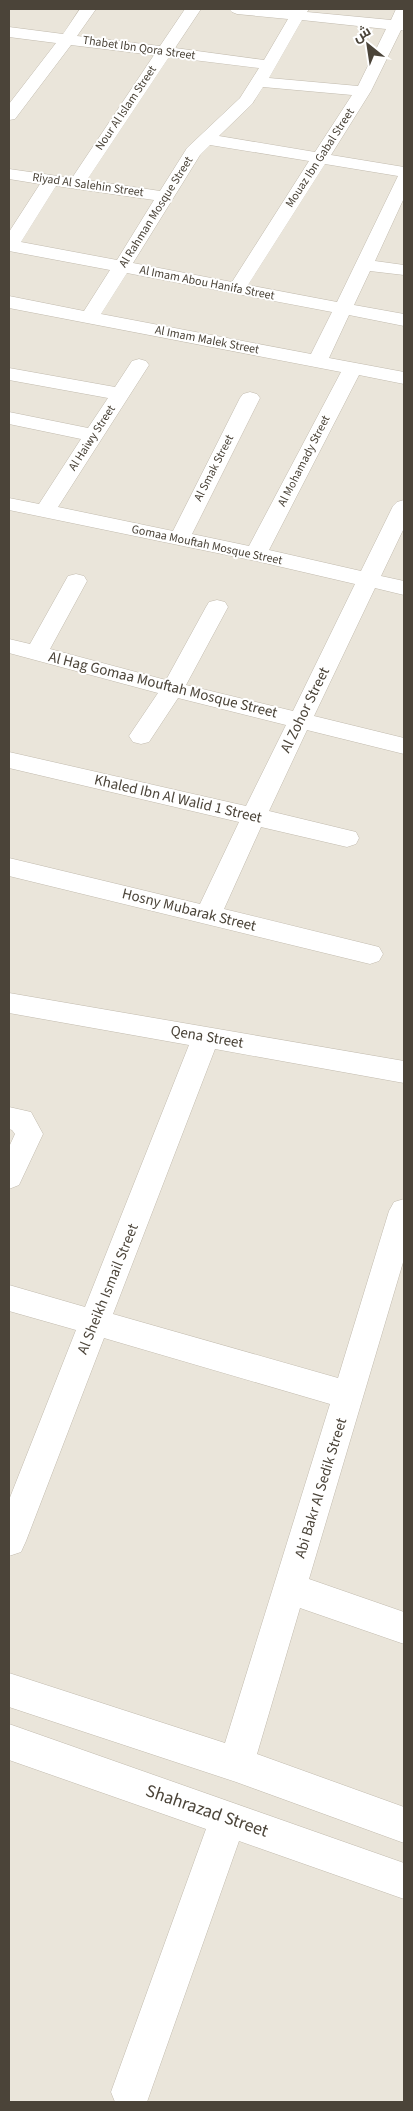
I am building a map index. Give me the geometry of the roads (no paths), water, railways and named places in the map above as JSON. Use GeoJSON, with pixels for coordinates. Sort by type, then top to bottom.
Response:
{"type":"FeatureCollection","features":[{"type":"Feature","properties":{"kind":"street"},"geometry":{"type":"LineString","coordinates":[[9,116],[88,9]]}},
{"type":"Feature","properties":{"kind":"street","name":"Nour Al Islam Street"},"geometry":{"type":"LineString","coordinates":[[76,183],[193,9]]}},
{"type":"Feature","properties":{"kind":"street"},"geometry":{"type":"LineString","coordinates":[[237,9],[299,12],[400,25]]}},
{"type":"Feature","properties":{"kind":"street","name":"Mouaz Ibn Gabal Street"},"geometry":{"type":"LineString","coordinates":[[237,288],[363,92],[400,25],[404,9]]}},
{"type":"Feature","properties":{"kind":"street","name":"Al Rahman Mosque Street"},"geometry":{"type":"LineString","coordinates":[[90,317],[194,152],[246,101],[299,12]]}},
{"type":"Feature","properties":{"kind":"street","name":"Thabet Ibn Qora Street"},"geometry":{"type":"LineString","coordinates":[[9,32],[269,65]]}},
{"type":"Feature","properties":{"kind":"street"},"geometry":{"type":"LineString","coordinates":[[258,82],[363,92]]}},
{"type":"Feature","properties":{"kind":"street"},"geometry":{"type":"LineString","coordinates":[[206,139],[404,172]]}},
{"type":"Feature","properties":{"kind":"street","name":"Riyad Al Salehin Street"},"geometry":{"type":"LineString","coordinates":[[9,174],[166,197]]}},
{"type":"Feature","properties":{"kind":"street"},"geometry":{"type":"LineString","coordinates":[[9,245],[52,180]]}},
{"type":"Feature","properties":{"kind":"street"},"geometry":{"type":"LineString","coordinates":[[318,361],[364,265],[389,226],[404,180]]}},
{"type":"Feature","properties":{"kind":"street","name":"Al Imam Abou Hanifa Street"},"geometry":{"type":"LineString","coordinates":[[9,245],[404,320]]}},
{"type":"Feature","properties":{"kind":"street"},"geometry":{"type":"LineString","coordinates":[[364,265],[404,270]]}},
{"type":"Feature","properties":{"kind":"street","name":"Al Imam Malek Street"},"geometry":{"type":"LineString","coordinates":[[9,302],[404,378]]}},
{"type":"Feature","properties":{"kind":"street","name":"Al Haiwy Street"},"geometry":{"type":"LineString","coordinates":[[45,511],[139,365]]}},
{"type":"Feature","properties":{"kind":"street","name":"Al Mohamady Street"},"geometry":{"type":"LineString","coordinates":[[256,554],[353,368]]}},
{"type":"Feature","properties":{"kind":"street"},"geometry":{"type":"LineString","coordinates":[[9,374],[120,394]]}},
{"type":"Feature","properties":{"kind":"street","name":"Al Smak Street"},"geometry":{"type":"LineString","coordinates":[[179,538],[250,398]]}},
{"type":"Feature","properties":{"kind":"street"},"geometry":{"type":"LineString","coordinates":[[9,418],[94,435]]}},
{"type":"Feature","properties":{"kind":"street","name":"Gomaa Mouftah Mosque Street"},"geometry":{"type":"LineString","coordinates":[[9,504],[256,554],[404,588]]}},
{"type":"Feature","properties":{"kind":"street","name":"Al Zohor Street"},"geometry":{"type":"LineString","coordinates":[[208,915],[404,506]]}},
{"type":"Feature","properties":{"kind":"street"},"geometry":{"type":"LineString","coordinates":[[37,653],[76,581]]}},
{"type":"Feature","properties":{"kind":"street"},"geometry":{"type":"LineString","coordinates":[[141,736],[172,689],[217,607]]}},
{"type":"Feature","properties":{"kind":"street","name":"Al Hag Gomaa Mouftah Mosque Street"},"geometry":{"type":"LineString","coordinates":[[9,646],[172,689],[404,746]]}},
{"type":"Feature","properties":{"kind":"street","name":"Khaled Ibn Al Walid 1 Street"},"geometry":{"type":"LineString","coordinates":[[9,760],[347,838]]}},
{"type":"Feature","properties":{"kind":"street","name":"Hosny Mubarak Street"},"geometry":{"type":"LineString","coordinates":[[9,868],[370,954]]}},
{"type":"Feature","properties":{"kind":"street","name":"Qena Street"},"geometry":{"type":"LineString","coordinates":[[9,1003],[404,1072]]}},
{"type":"Feature","properties":{"kind":"street","name":"Al Sheikh Ismail Street"},"geometry":{"type":"LineString","coordinates":[[9,1541],[206,1037]]}},
{"type":"Feature","properties":{"kind":"street"},"geometry":{"type":"LineString","coordinates":[[9,1118],[21,1120],[29,1134],[9,1176]]}},
{"type":"Feature","properties":{"kind":"street","name":"Abi Bakr Al Sedik Street"},"geometry":{"type":"LineString","coordinates":[[236,1764],[348,1395],[402,1227]]}},
{"type":"Feature","properties":{"kind":"street"},"geometry":{"type":"LineString","coordinates":[[9,1298],[348,1395]]}},
{"type":"Feature","properties":{"kind":"street"},"geometry":{"type":"LineString","coordinates":[[290,1588],[404,1628]]}},
{"type":"Feature","properties":{"kind":"street"},"geometry":{"type":"LineString","coordinates":[[9,1690],[236,1764],[404,1825]]}},
{"type":"Feature","properties":{"kind":"street","name":"Shahrazad Street"},"geometry":{"type":"LineString","coordinates":[[9,1742],[404,1881]]}},
{"type":"Feature","properties":{"kind":"street"},"geometry":{"type":"LineString","coordinates":[[131,2092],[228,1819]]}}]}
